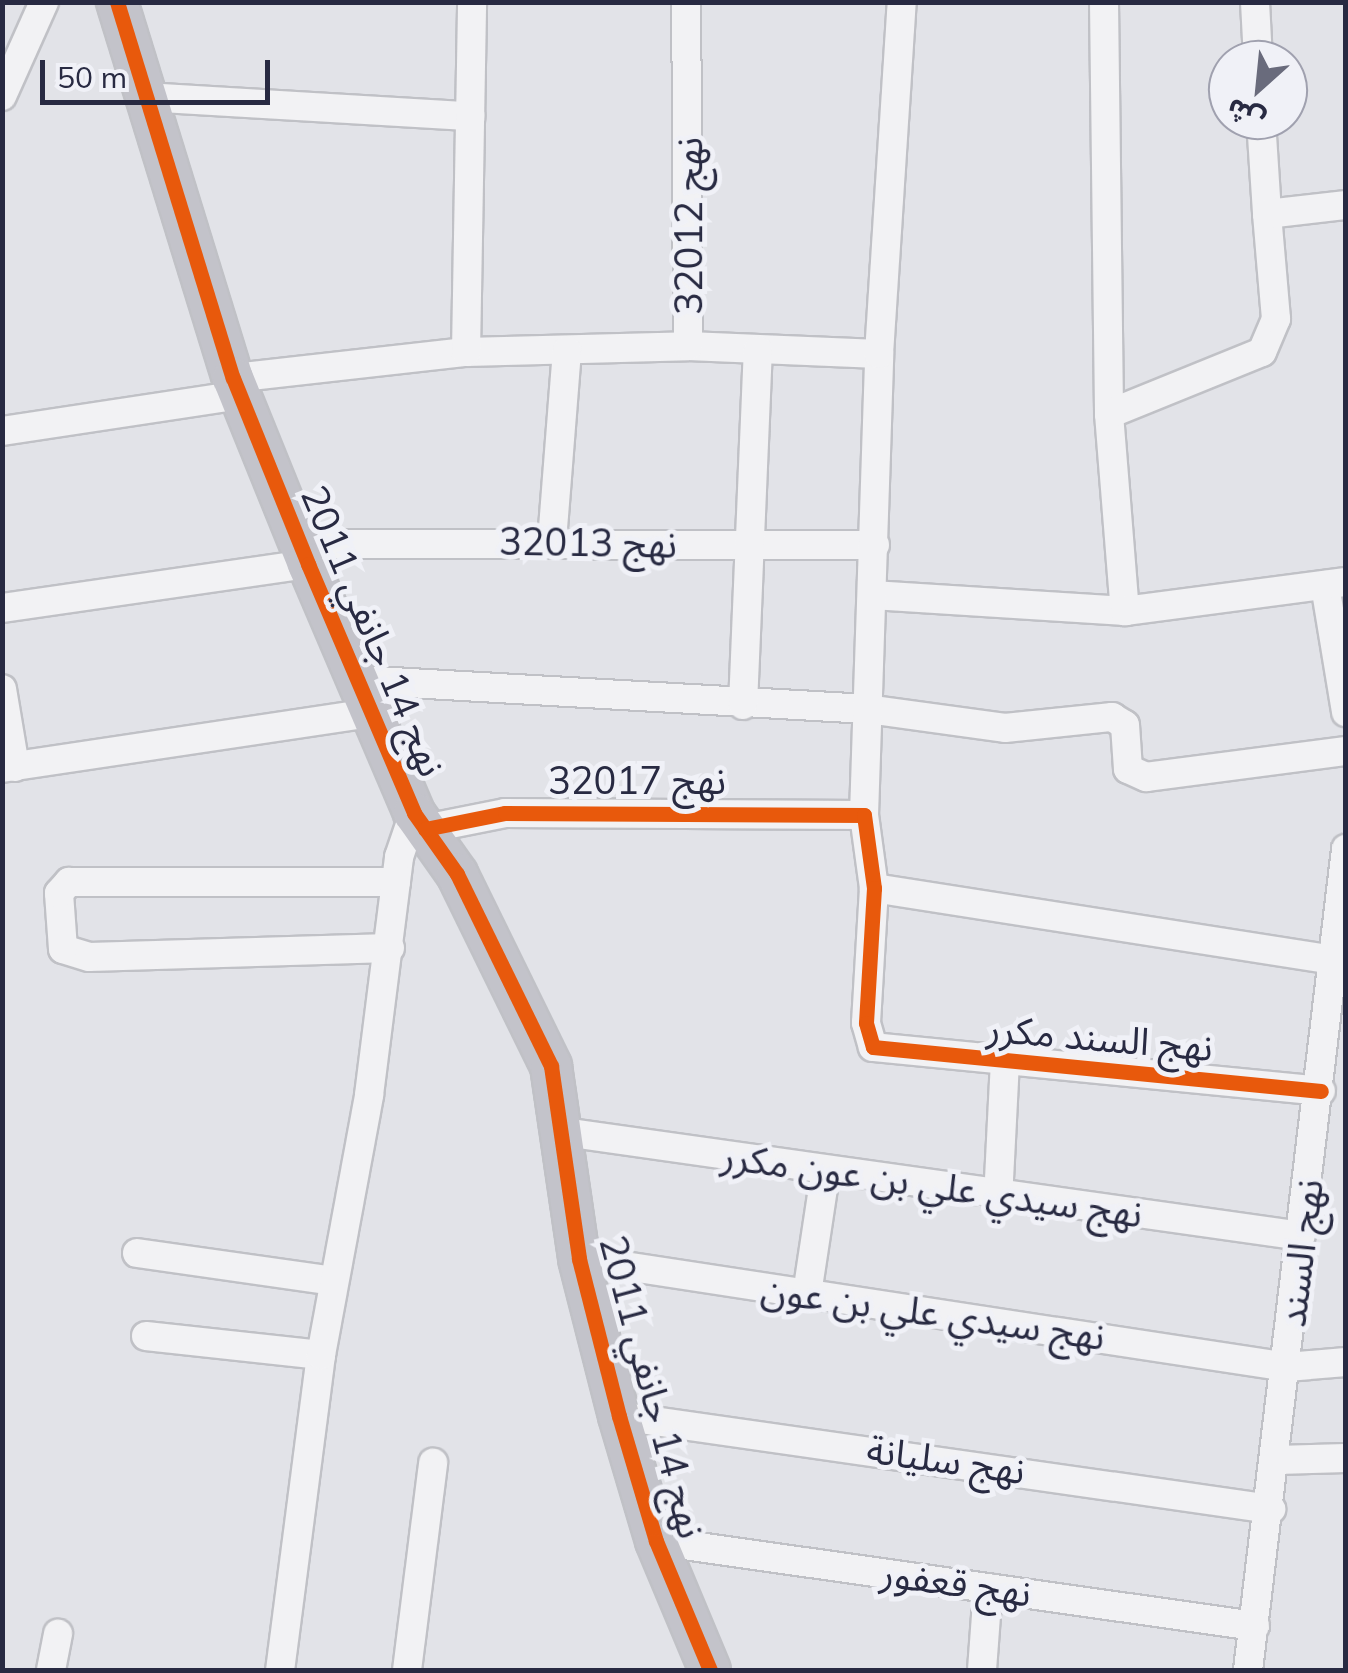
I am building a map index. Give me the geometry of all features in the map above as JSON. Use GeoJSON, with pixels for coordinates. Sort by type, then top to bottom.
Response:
{"type":"FeatureCollection","features":[{"type":"Feature","properties":{"kind":"street"},"geometry":{"type":"LineString","coordinates":[[6,81],[44,2]]}},
{"type":"Feature","properties":{"kind":"street","name":"نهج 14 جانفي 2011"},"geometry":{"type":"LineString","coordinates":[[118,2],[236,386],[305,554],[371,692],[420,821],[532,1022],[564,1132],[579,1259],[620,1416],[656,1540],[710,1670]]}},
{"type":"Feature","properties":{"kind":"street"},"geometry":{"type":"LineString","coordinates":[[466,352],[472,2]]}},
{"type":"Feature","properties":{"kind":"street","name":"نهج 32012"},"geometry":{"type":"LineString","coordinates":[[2,431],[236,386],[466,352],[688,346],[686,2]]}},
{"type":"Feature","properties":{"kind":"street"},"geometry":{"type":"LineString","coordinates":[[902,2],[879,354],[867,709],[857,815],[874,888],[1334,960]]}},
{"type":"Feature","properties":{"kind":"street"},"geometry":{"type":"LineString","coordinates":[[1104,2],[1109,414],[1125,611]]}},
{"type":"Feature","properties":{"kind":"street"},"geometry":{"type":"LineString","coordinates":[[1254,2],[1257,40]]}},
{"type":"Feature","properties":{"kind":"street"},"geometry":{"type":"LineString","coordinates":[[146,97],[470,116]]}},
{"type":"Feature","properties":{"kind":"street"},"geometry":{"type":"LineString","coordinates":[[1109,414],[1262,352],[1276,319],[1263,140]]}},
{"type":"Feature","properties":{"kind":"street"},"geometry":{"type":"LineString","coordinates":[[1267,214],[1346,205]]}},
{"type":"Feature","properties":{"kind":"street"},"geometry":{"type":"LineString","coordinates":[[688,346],[879,354]]}},
{"type":"Feature","properties":{"kind":"street"},"geometry":{"type":"LineString","coordinates":[[743,705],[758,350]]}},
{"type":"Feature","properties":{"kind":"street"},"geometry":{"type":"LineString","coordinates":[[552,541],[567,352]]}},
{"type":"Feature","properties":{"kind":"street","name":"نهج 32013"},"geometry":{"type":"LineString","coordinates":[[2,608],[305,554],[552,541],[874,546]]}},
{"type":"Feature","properties":{"kind":"street"},"geometry":{"type":"LineString","coordinates":[[872,594],[1125,611],[1335,583],[1346,712]]}},
{"type":"Feature","properties":{"kind":"street"},"geometry":{"type":"LineString","coordinates":[[2,688],[9,767],[371,692],[867,709],[1005,728],[1120,719],[1128,769],[1146,778],[1346,751]]}},
{"type":"Feature","properties":{"kind":"street","name":"نهج 32017"},"geometry":{"type":"LineString","coordinates":[[420,821],[505,814],[857,815]]}},
{"type":"Feature","properties":{"kind":"street"},"geometry":{"type":"LineString","coordinates":[[280,1670],[320,1355],[390,948],[396,882],[420,821]]}},
{"type":"Feature","properties":{"kind":"street","name":"نهج السند"},"geometry":{"type":"LineString","coordinates":[[1249,1663],[1272,1509],[1301,1236],[1321,1091],[1336,1027],[1334,960],[1346,849]]}},
{"type":"Feature","properties":{"kind":"street"},"geometry":{"type":"LineString","coordinates":[[390,948],[89,958],[63,949],[60,894],[69,882],[396,882]]}},
{"type":"Feature","properties":{"kind":"street","name":"نهج السند مكرر"},"geometry":{"type":"LineString","coordinates":[[874,888],[866,1023],[873,1047],[1005,1063],[1321,1091]]}},
{"type":"Feature","properties":{"kind":"street"},"geometry":{"type":"LineString","coordinates":[[998,1199],[1005,1063]]}},
{"type":"Feature","properties":{"kind":"street"},"geometry":{"type":"LineString","coordinates":[[1317,1129],[1346,1123]]}},
{"type":"Feature","properties":{"kind":"street","name":"نهج سيدي علي بن عون مكرر"},"geometry":{"type":"LineString","coordinates":[[564,1132],[998,1199],[1301,1236]]}},
{"type":"Feature","properties":{"kind":"street"},"geometry":{"type":"LineString","coordinates":[[807,1294],[825,1174]]}},
{"type":"Feature","properties":{"kind":"street"},"geometry":{"type":"LineString","coordinates":[[137,1252],[333,1281]]}},
{"type":"Feature","properties":{"kind":"street","name":"نهج سيدي علي بن عون"},"geometry":{"type":"LineString","coordinates":[[579,1259],[1287,1368],[1338,1364]]}},
{"type":"Feature","properties":{"kind":"street"},"geometry":{"type":"LineString","coordinates":[[146,1336],[320,1355]]}},
{"type":"Feature","properties":{"kind":"street","name":"نهج سليانة"},"geometry":{"type":"LineString","coordinates":[[620,1416],[1272,1509]]}},
{"type":"Feature","properties":{"kind":"street"},"geometry":{"type":"LineString","coordinates":[[1277,1460],[1346,1458]]}},
{"type":"Feature","properties":{"kind":"street"},"geometry":{"type":"LineString","coordinates":[[407,1670],[433,1463]]}},
{"type":"Feature","properties":{"kind":"street","name":"نهج قعفور"},"geometry":{"type":"LineString","coordinates":[[656,1540],[1255,1626]]}},
{"type":"Feature","properties":{"kind":"street"},"geometry":{"type":"LineString","coordinates":[[982,1670],[988,1588]]}},
{"type":"Feature","properties":{"kind":"street"},"geometry":{"type":"LineString","coordinates":[[52,1670],[58,1634]]}},
{"type":"Feature","properties":{"kind":"cycle path"},"geometry":{"type":"LineString","coordinates":[[117,2],[233,378],[308,564],[414,813],[457,874],[551,1066],[579,1259],[619,1416],[656,1541],[710,1670]]}},
{"type":"Feature","properties":{"kind":"cycle path"},"geometry":{"type":"LineString","coordinates":[[425,829],[505,813],[864,815],[874,888],[866,1023],[873,1047],[1321,1091]]}}]}
